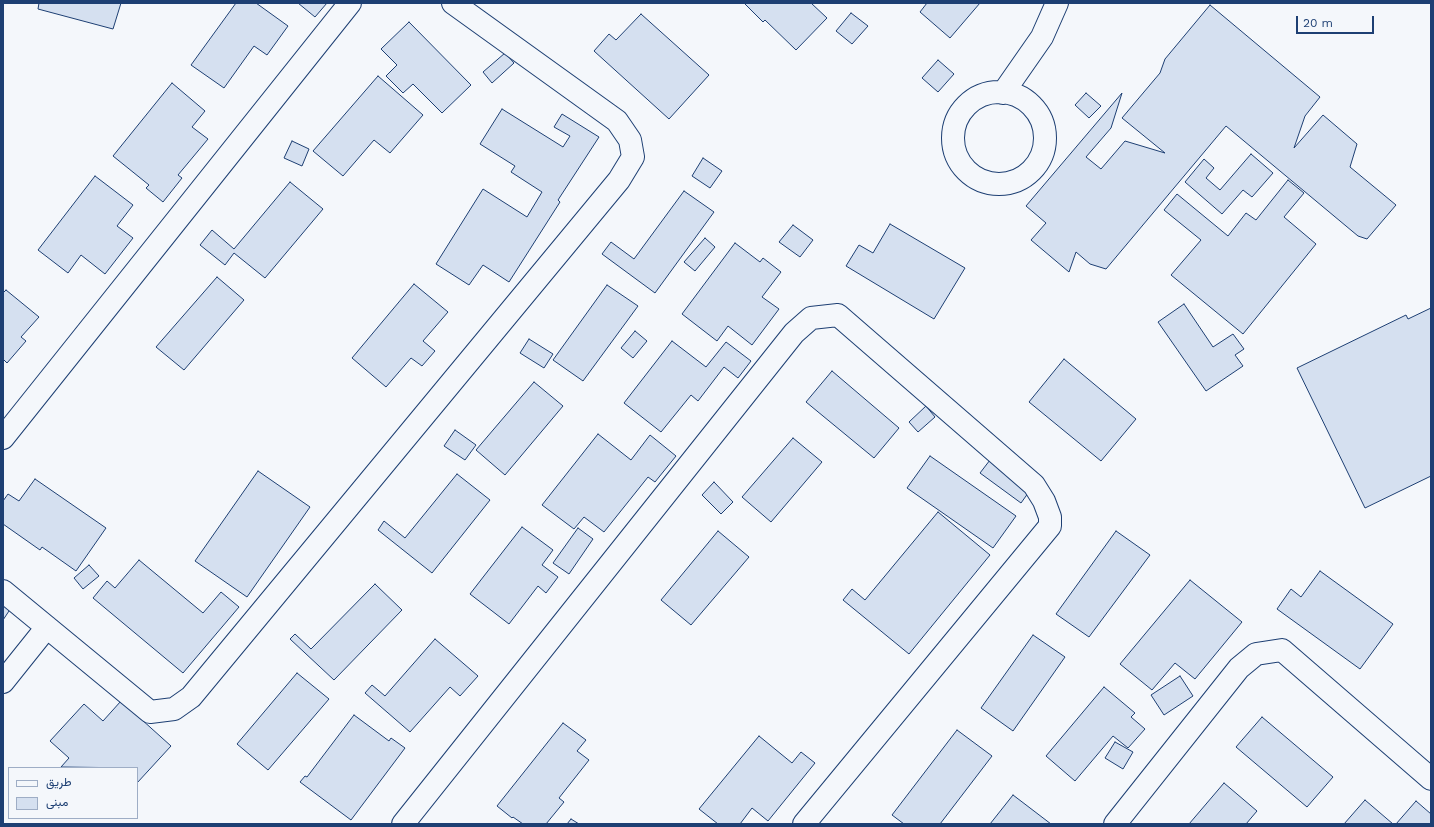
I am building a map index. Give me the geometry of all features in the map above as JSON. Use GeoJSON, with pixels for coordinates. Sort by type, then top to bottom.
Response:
{"type":"FeatureCollection","features":[{"type":"Feature","properties":{"kind":"street"},"geometry":{"type":"LineString","coordinates":[[3,438],[350,3]]}},
{"type":"Feature","properties":{"kind":"street"},"geometry":{"type":"LineString","coordinates":[[3,592],[150,712],[174,709],[191,697],[619,180],[633,157],[630,140],[617,122],[453,3]]}},
{"type":"Feature","properties":{"kind":"street"},"geometry":{"type":"LineString","coordinates":[[1003,93],[1042,37],[1057,3]]}},
{"type":"Feature","properties":{"kind":"street"},"geometry":{"type":"LineString","coordinates":[[1003,93],[1017,96],[1029,104],[1038,115],[1044,128],[1045,143],[1041,157],[1033,169],[1022,178],[1009,183],[993,184],[978,179],[965,170],[956,157],[952,141],[954,125],[961,112],[973,100],[987,94],[1003,93]]}},
{"type":"Feature","properties":{"kind":"street"},"geometry":{"type":"LineString","coordinates":[[403,824],[794,332],[811,318],[838,315],[1034,485],[1044,501],[1050,517],[1050,526],[804,824]]}},
{"type":"Feature","properties":{"kind":"street"},"geometry":{"type":"LineString","coordinates":[[3,682],[47,627]]}},
{"type":"Feature","properties":{"kind":"street"},"geometry":{"type":"LineString","coordinates":[[1114,824],[1239,668],[1256,654],[1282,650],[1431,779]]}},
{"type":"Feature","properties":{"kind":"building"},"geometry":{"type":"Polygon","coordinates":[[[39,3],[121,3],[113,29],[38,9],[39,3]]]}},
{"type":"Feature","properties":{"kind":"building"},"geometry":{"type":"Polygon","coordinates":[[[236,3],[256,3],[288,26],[267,55],[254,46],[224,88],[191,65],[236,3]]]}},
{"type":"Feature","properties":{"kind":"building"},"geometry":{"type":"Polygon","coordinates":[[[298,3],[327,3],[315,17],[298,3]]]}},
{"type":"Feature","properties":{"kind":"building"},"geometry":{"type":"Polygon","coordinates":[[[744,3],[811,3],[827,18],[796,50],[765,20],[763,22],[744,3]]]}},
{"type":"Feature","properties":{"kind":"building"},"geometry":{"type":"Polygon","coordinates":[[[927,3],[980,3],[950,38],[920,12],[927,3]]]}},
{"type":"Feature","properties":{"kind":"building"},"geometry":{"type":"Polygon","coordinates":[[[1210,5],[1320,97],[1305,116],[1294,148],[1323,115],[1357,144],[1350,167],[1396,205],[1367,239],[1358,236],[1226,126],[1106,269],[1090,264],[1076,252],[1069,272],[1031,240],[1046,223],[1026,206],[1122,93],[1111,128],[1086,157],[1101,169],[1125,141],[1165,153],[1122,118],[1160,73],[1165,59],[1210,5]]]}},
{"type":"Feature","properties":{"kind":"building"},"geometry":{"type":"Polygon","coordinates":[[[851,13],[868,26],[852,44],[836,31],[851,13]]]}},
{"type":"Feature","properties":{"kind":"building"},"geometry":{"type":"Polygon","coordinates":[[[641,14],[709,75],[669,119],[594,51],[609,34],[616,40],[641,14]]]}},
{"type":"Feature","properties":{"kind":"building"},"geometry":{"type":"Polygon","coordinates":[[[409,22],[471,85],[442,113],[413,84],[403,93],[386,76],[397,65],[381,49],[409,22]]]}},
{"type":"Feature","properties":{"kind":"building"},"geometry":{"type":"Polygon","coordinates":[[[505,53],[514,63],[492,83],[483,72],[505,53]]]}},
{"type":"Feature","properties":{"kind":"building"},"geometry":{"type":"Polygon","coordinates":[[[938,60],[954,74],[938,92],[922,78],[938,60]]]}},
{"type":"Feature","properties":{"kind":"building"},"geometry":{"type":"Polygon","coordinates":[[[378,76],[423,115],[390,153],[374,140],[343,176],[313,151],[378,76]]]}},
{"type":"Feature","properties":{"kind":"building"},"geometry":{"type":"Polygon","coordinates":[[[172,83],[205,111],[192,127],[208,139],[178,175],[182,178],[163,202],[146,188],[149,185],[113,156],[172,83]]]}},
{"type":"Feature","properties":{"kind":"building"},"geometry":{"type":"Polygon","coordinates":[[[1086,93],[1101,106],[1089,118],[1075,105],[1086,93]]]}},
{"type":"Feature","properties":{"kind":"building"},"geometry":{"type":"Polygon","coordinates":[[[502,109],[563,147],[570,136],[554,127],[562,114],[599,137],[558,200],[560,202],[509,282],[483,265],[469,285],[436,264],[483,189],[527,217],[542,192],[511,172],[515,166],[480,144],[502,109]]]}},
{"type":"Feature","properties":{"kind":"building"},"geometry":{"type":"Polygon","coordinates":[[[292,141],[309,149],[302,166],[284,158],[292,141]]]}},
{"type":"Feature","properties":{"kind":"building"},"geometry":{"type":"Polygon","coordinates":[[[1251,154],[1273,173],[1252,197],[1243,190],[1222,214],[1185,182],[1204,159],[1214,168],[1206,178],[1220,190],[1251,154]]]}},
{"type":"Feature","properties":{"kind":"building"},"geometry":{"type":"Polygon","coordinates":[[[703,158],[722,171],[710,188],[692,176],[703,158]]]}},
{"type":"Feature","properties":{"kind":"building"},"geometry":{"type":"Polygon","coordinates":[[[95,176],[133,205],[117,226],[133,238],[105,274],[81,255],[68,273],[38,250],[95,176]]]}},
{"type":"Feature","properties":{"kind":"building"},"geometry":{"type":"Polygon","coordinates":[[[1288,180],[1304,193],[1284,217],[1316,244],[1243,334],[1171,275],[1201,240],[1164,210],[1177,194],[1228,236],[1246,213],[1256,220],[1288,180]]]}},
{"type":"Feature","properties":{"kind":"building"},"geometry":{"type":"Polygon","coordinates":[[[290,182],[323,209],[265,278],[234,253],[225,265],[200,245],[212,230],[234,249],[290,182]]]}},
{"type":"Feature","properties":{"kind":"building"},"geometry":{"type":"Polygon","coordinates":[[[684,191],[714,212],[655,293],[602,254],[611,242],[634,259],[684,191]]]}},
{"type":"Feature","properties":{"kind":"building"},"geometry":{"type":"Polygon","coordinates":[[[890,224],[965,268],[934,319],[846,266],[859,245],[873,253],[890,224]]]}},
{"type":"Feature","properties":{"kind":"building"},"geometry":{"type":"Polygon","coordinates":[[[793,225],[813,240],[800,257],[779,242],[793,225]]]}},
{"type":"Feature","properties":{"kind":"building"},"geometry":{"type":"Polygon","coordinates":[[[705,238],[715,247],[695,271],[684,262],[705,238]]]}},
{"type":"Feature","properties":{"kind":"building"},"geometry":{"type":"Polygon","coordinates":[[[735,243],[760,262],[763,258],[781,272],[762,297],[779,309],[752,345],[728,326],[717,341],[682,314],[735,243]]]}},
{"type":"Feature","properties":{"kind":"building"},"geometry":{"type":"Polygon","coordinates":[[[217,277],[244,300],[184,370],[156,347],[217,277]]]}},
{"type":"Feature","properties":{"kind":"building"},"geometry":{"type":"Polygon","coordinates":[[[414,284],[448,312],[423,341],[435,351],[422,366],[411,358],[386,387],[352,358],[414,284]]]}},
{"type":"Feature","properties":{"kind":"building"},"geometry":{"type":"Polygon","coordinates":[[[607,285],[638,306],[583,381],[553,360],[607,285]]]}},
{"type":"Feature","properties":{"kind":"building"},"geometry":{"type":"Polygon","coordinates":[[[6,290],[39,317],[21,337],[26,341],[7,363],[3,359],[3,293],[6,290]]]}},
{"type":"Feature","properties":{"kind":"building"},"geometry":{"type":"Polygon","coordinates":[[[1184,304],[1213,347],[1233,334],[1244,349],[1235,355],[1243,366],[1206,391],[1158,322],[1184,304]]]}},
{"type":"Feature","properties":{"kind":"building"},"geometry":{"type":"Polygon","coordinates":[[[1431,308],[1431,476],[1365,508],[1297,368],[1406,315],[1408,319],[1431,308]]]}},
{"type":"Feature","properties":{"kind":"building"},"geometry":{"type":"Polygon","coordinates":[[[635,331],[647,341],[633,358],[621,348],[635,331]]]}},
{"type":"Feature","properties":{"kind":"building"},"geometry":{"type":"Polygon","coordinates":[[[529,339],[553,354],[544,368],[520,353],[529,339]]]}},
{"type":"Feature","properties":{"kind":"building"},"geometry":{"type":"Polygon","coordinates":[[[672,341],[706,367],[726,342],[751,361],[738,378],[724,367],[698,401],[691,395],[661,432],[624,403],[672,341]]]}},
{"type":"Feature","properties":{"kind":"building"},"geometry":{"type":"Polygon","coordinates":[[[1064,359],[1136,419],[1101,461],[1029,402],[1064,359]]]}},
{"type":"Feature","properties":{"kind":"building"},"geometry":{"type":"Polygon","coordinates":[[[832,371],[899,428],[874,458],[806,402],[832,371]]]}},
{"type":"Feature","properties":{"kind":"building"},"geometry":{"type":"Polygon","coordinates":[[[534,382],[563,406],[505,475],[476,450],[534,382]]]}},
{"type":"Feature","properties":{"kind":"building"},"geometry":{"type":"Polygon","coordinates":[[[926,406],[935,417],[918,432],[909,422],[926,406]]]}},
{"type":"Feature","properties":{"kind":"building"},"geometry":{"type":"Polygon","coordinates":[[[455,430],[476,445],[465,460],[444,446],[455,430]]]}},
{"type":"Feature","properties":{"kind":"building"},"geometry":{"type":"Polygon","coordinates":[[[598,434],[631,460],[650,435],[676,456],[655,482],[648,477],[604,532],[584,517],[574,529],[542,505],[598,434]]]}},
{"type":"Feature","properties":{"kind":"building"},"geometry":{"type":"Polygon","coordinates":[[[793,438],[822,462],[771,522],[742,497],[793,438]]]}},
{"type":"Feature","properties":{"kind":"building"},"geometry":{"type":"Polygon","coordinates":[[[930,456],[1016,516],[993,548],[907,488],[930,456]]]}},
{"type":"Feature","properties":{"kind":"building"},"geometry":{"type":"Polygon","coordinates":[[[990,460],[1031,489],[1021,503],[980,473],[990,460]]]}},
{"type":"Feature","properties":{"kind":"building"},"geometry":{"type":"Polygon","coordinates":[[[258,471],[310,507],[247,597],[195,561],[258,471]]]}},
{"type":"Feature","properties":{"kind":"building"},"geometry":{"type":"Polygon","coordinates":[[[457,474],[490,500],[432,573],[378,530],[384,521],[405,538],[457,474]]]}},
{"type":"Feature","properties":{"kind":"building"},"geometry":{"type":"Polygon","coordinates":[[[35,479],[106,528],[76,571],[42,547],[40,550],[3,524],[3,501],[8,494],[19,501],[35,479]]]}},
{"type":"Feature","properties":{"kind":"building"},"geometry":{"type":"Polygon","coordinates":[[[714,482],[733,502],[721,514],[702,495],[714,482]]]}},
{"type":"Feature","properties":{"kind":"building"},"geometry":{"type":"Polygon","coordinates":[[[938,512],[990,555],[909,654],[843,600],[852,589],[865,600],[938,512]]]}},
{"type":"Feature","properties":{"kind":"building"},"geometry":{"type":"Polygon","coordinates":[[[522,527],[553,550],[542,565],[558,577],[546,593],[538,586],[509,624],[470,594],[522,527]]]}},
{"type":"Feature","properties":{"kind":"building"},"geometry":{"type":"Polygon","coordinates":[[[578,528],[593,539],[569,574],[553,563],[578,528]]]}},
{"type":"Feature","properties":{"kind":"building"},"geometry":{"type":"Polygon","coordinates":[[[718,531],[749,557],[691,625],[661,600],[718,531]]]}},
{"type":"Feature","properties":{"kind":"building"},"geometry":{"type":"Polygon","coordinates":[[[1116,531],[1150,555],[1089,637],[1056,614],[1116,531]]]}},
{"type":"Feature","properties":{"kind":"building"},"geometry":{"type":"Polygon","coordinates":[[[139,560],[203,613],[221,592],[239,607],[183,673],[93,598],[107,581],[115,588],[139,560]]]}},
{"type":"Feature","properties":{"kind":"building"},"geometry":{"type":"Polygon","coordinates":[[[89,565],[99,576],[83,589],[74,578],[89,565]]]}},
{"type":"Feature","properties":{"kind":"building"},"geometry":{"type":"Polygon","coordinates":[[[1320,571],[1393,624],[1360,669],[1277,609],[1291,589],[1301,597],[1320,571]]]}},
{"type":"Feature","properties":{"kind":"building"},"geometry":{"type":"Polygon","coordinates":[[[1190,580],[1242,622],[1195,679],[1175,663],[1152,690],[1120,664],[1190,580]]]}},
{"type":"Feature","properties":{"kind":"building"},"geometry":{"type":"Polygon","coordinates":[[[375,584],[402,610],[334,680],[290,639],[295,634],[311,649],[375,584]]]}},
{"type":"Feature","properties":{"kind":"building"},"geometry":{"type":"Polygon","coordinates":[[[3,602],[11,608],[3,620],[3,602]]]}},
{"type":"Feature","properties":{"kind":"building"},"geometry":{"type":"Polygon","coordinates":[[[1033,635],[1065,657],[1013,731],[981,708],[1033,635]]]}},
{"type":"Feature","properties":{"kind":"building"},"geometry":{"type":"Polygon","coordinates":[[[435,639],[478,676],[460,696],[450,687],[410,732],[365,693],[372,685],[385,696],[435,639]]]}},
{"type":"Feature","properties":{"kind":"building"},"geometry":{"type":"Polygon","coordinates":[[[297,673],[329,699],[268,770],[237,744],[297,673]]]}},
{"type":"Feature","properties":{"kind":"building"},"geometry":{"type":"Polygon","coordinates":[[[1180,676],[1193,696],[1164,715],[1151,695],[1180,676]]]}},
{"type":"Feature","properties":{"kind":"building"},"geometry":{"type":"Polygon","coordinates":[[[1104,687],[1135,713],[1131,717],[1145,729],[1128,748],[1113,736],[1075,781],[1046,756],[1104,687]]]}},
{"type":"Feature","properties":{"kind":"building"},"geometry":{"type":"Polygon","coordinates":[[[121,701],[171,746],[138,782],[138,767],[61,767],[69,758],[50,741],[84,704],[103,721],[121,701]]]}},
{"type":"Feature","properties":{"kind":"building"},"geometry":{"type":"Polygon","coordinates":[[[354,715],[389,741],[391,738],[405,748],[351,820],[300,782],[305,776],[307,777],[354,715]]]}},
{"type":"Feature","properties":{"kind":"building"},"geometry":{"type":"Polygon","coordinates":[[[1262,717],[1333,777],[1307,807],[1236,747],[1262,717]]]}},
{"type":"Feature","properties":{"kind":"building"},"geometry":{"type":"Polygon","coordinates":[[[563,723],[586,740],[577,751],[589,760],[559,798],[564,802],[546,824],[523,824],[513,817],[512,818],[497,806],[563,723]]]}},
{"type":"Feature","properties":{"kind":"building"},"geometry":{"type":"Polygon","coordinates":[[[957,730],[992,756],[940,824],[904,824],[892,815],[957,730]]]}},
{"type":"Feature","properties":{"kind":"building"},"geometry":{"type":"Polygon","coordinates":[[[759,736],[792,763],[801,752],[815,763],[768,821],[752,808],[740,824],[718,824],[699,809],[759,736]]]}},
{"type":"Feature","properties":{"kind":"building"},"geometry":{"type":"Polygon","coordinates":[[[1115,742],[1133,752],[1123,769],[1105,758],[1115,742]]]}},
{"type":"Feature","properties":{"kind":"building"},"geometry":{"type":"Polygon","coordinates":[[[1224,783],[1257,811],[1246,824],[1189,824],[1224,783]]]}},
{"type":"Feature","properties":{"kind":"building"},"geometry":{"type":"Polygon","coordinates":[[[1013,795],[1051,824],[990,824],[1013,795]]]}},
{"type":"Feature","properties":{"kind":"building"},"geometry":{"type":"Polygon","coordinates":[[[1365,800],[1393,824],[1344,824],[1365,800]]]}},
{"type":"Feature","properties":{"kind":"building"},"geometry":{"type":"Polygon","coordinates":[[[1416,801],[1431,814],[1431,824],[1396,824],[1416,801]]]}},
{"type":"Feature","properties":{"kind":"building"},"geometry":{"type":"Polygon","coordinates":[[[571,819],[579,824],[567,824],[571,819]]]}}]}
